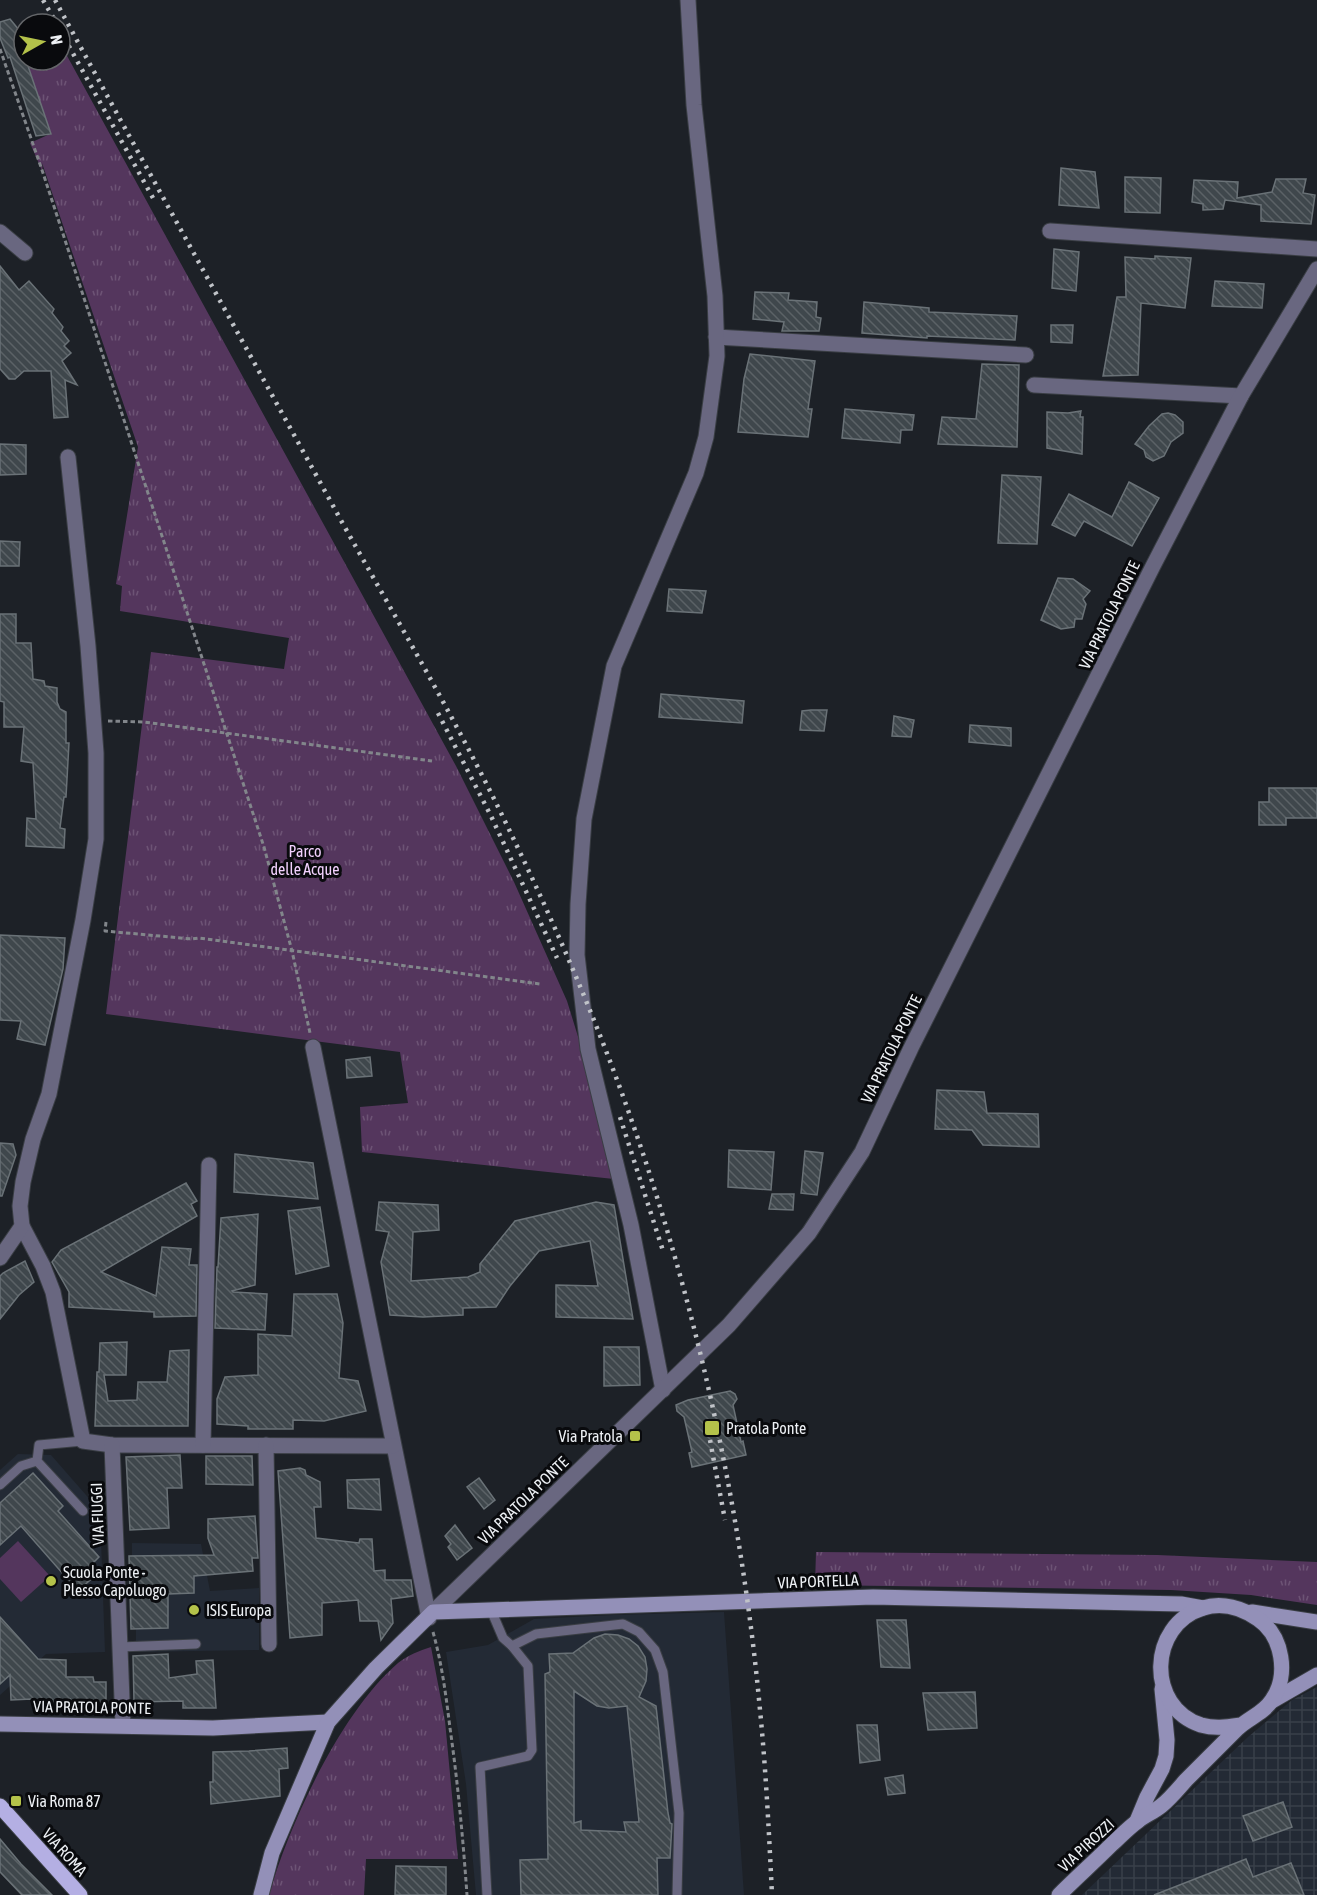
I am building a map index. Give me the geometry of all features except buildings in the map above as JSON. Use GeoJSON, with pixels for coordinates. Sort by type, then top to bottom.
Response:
{"type":"FeatureCollection","features":[{"type":"Feature","properties":{"kind":"main road","name":"VIA PORTELLA"},"geometry":{"type":"LineString","coordinates":[[431,1615],[490,1610],[873,1597],[1181,1604],[1203,1608]]}},
{"type":"Feature","properties":{"kind":"main road","name":"VIA PORTELLA"},"geometry":{"type":"LineString","coordinates":[[1241,1725],[1220,1728],[1200,1725],[1183,1715],[1170,1701],[1162,1683],[1160,1661],[1164,1643],[1174,1627],[1189,1614],[1217,1605],[1317,1622]]}},
{"type":"Feature","properties":{"kind":"main road","name":"VIA PORTELLA"},"geometry":{"type":"LineString","coordinates":[[1248,1612],[1262,1621],[1277,1643],[1282,1661],[1281,1680],[1272,1701]]}},
{"type":"Feature","properties":{"kind":"main road","name":"VIA PRATOLA PONTE"},"geometry":{"type":"LineString","coordinates":[[261,1895],[272,1853],[328,1722],[376,1668],[431,1615]]}},
{"type":"Feature","properties":{"kind":"main road"},"geometry":{"type":"LineString","coordinates":[[1137,1821],[1161,1806],[1241,1725],[1258,1715],[1272,1701],[1317,1675]]}},
{"type":"Feature","properties":{"kind":"main road"},"geometry":{"type":"LineString","coordinates":[[1137,1821],[1166,1756],[1167,1740],[1162,1683]]}},
{"type":"Feature","properties":{"kind":"main road","name":"VIA PRATOLA PONTE"},"geometry":{"type":"LineString","coordinates":[[0,1724],[213,1728],[328,1722]]}},
{"type":"Feature","properties":{"kind":"main road","name":"VIA ROMA"},"geometry":{"type":"LineString","coordinates":[[0,1806],[80,1895]]}},
{"type":"Feature","properties":{"kind":"main road","name":"VIA PIROZZI"},"geometry":{"type":"LineString","coordinates":[[1059,1895],[1137,1821]]}},
{"type":"Feature","properties":{"kind":"street"},"geometry":{"type":"LineString","coordinates":[[663,1390],[631,1225],[588,1049],[577,955],[584,819],[614,666],[696,473],[706,437],[717,356],[715,296],[694,105],[688,0]]}},
{"type":"Feature","properties":{"kind":"street"},"geometry":{"type":"LineString","coordinates":[[1050,231],[1317,249]]}},
{"type":"Feature","properties":{"kind":"street"},"geometry":{"type":"LineString","coordinates":[[0,232],[25,253]]}},
{"type":"Feature","properties":{"kind":"street","name":"VIA PRATOLA PONTE"},"geometry":{"type":"LineString","coordinates":[[431,1615],[729,1325],[809,1233],[862,1152],[910,1048],[1153,566],[1241,396],[1317,269]]}},
{"type":"Feature","properties":{"kind":"street"},"geometry":{"type":"LineString","coordinates":[[716,337],[1026,355]]}},
{"type":"Feature","properties":{"kind":"street"},"geometry":{"type":"LineString","coordinates":[[1034,385],[1241,396]]}},
{"type":"Feature","properties":{"kind":"street"},"geometry":{"type":"LineString","coordinates":[[68,457],[94,721],[96,839],[83,920],[49,1094],[33,1139],[20,1206],[22,1226],[44,1266],[54,1292],[83,1441],[112,1445],[393,1446]]}},
{"type":"Feature","properties":{"kind":"street"},"geometry":{"type":"LineString","coordinates":[[313,1047],[393,1446],[431,1615]]}},
{"type":"Feature","properties":{"kind":"street"},"geometry":{"type":"LineString","coordinates":[[203,1445],[209,1165]]}},
{"type":"Feature","properties":{"kind":"street"},"geometry":{"type":"LineString","coordinates":[[0,1258],[22,1226]]}},
{"type":"Feature","properties":{"kind":"street","name":"VIA FIUGGI"},"geometry":{"type":"LineString","coordinates":[[112,1445],[123,1725]]}},
{"type":"Feature","properties":{"kind":"street"},"geometry":{"type":"LineString","coordinates":[[264,1644],[266,1445]]}},
{"type":"Feature","properties":{"kind":"lane"},"geometry":{"type":"LineString","coordinates":[[83,1441],[39,1445],[37,1461],[83,1511]]}},
{"type":"Feature","properties":{"kind":"lane"},"geometry":{"type":"LineString","coordinates":[[0,1485],[21,1466],[37,1461]]}},
{"type":"Feature","properties":{"kind":"lane"},"geometry":{"type":"LineString","coordinates":[[487,1895],[480,1767],[528,1756],[532,1750],[528,1666],[503,1638],[490,1610]]}},
{"type":"Feature","properties":{"kind":"lane"},"geometry":{"type":"LineString","coordinates":[[512,1646],[536,1634],[623,1624],[639,1632],[655,1650],[663,1672],[679,1813],[677,1895]]}},
{"type":"Feature","properties":{"kind":"lane"},"geometry":{"type":"LineString","coordinates":[[120,1647],[196,1644]]}},
{"type":"Feature","properties":{"kind":"path"},"geometry":{"type":"LineString","coordinates":[[0,49],[47,184],[264,847],[292,951],[313,1047]]}},
{"type":"Feature","properties":{"kind":"path"},"geometry":{"type":"LineString","coordinates":[[94,721],[144,722],[432,761]]}},
{"type":"Feature","properties":{"kind":"path"},"geometry":{"type":"LineString","coordinates":[[106,922],[105,930],[199,938],[540,984]]}},
{"type":"Feature","properties":{"kind":"path"},"geometry":{"type":"LineString","coordinates":[[431,1615],[448,1713],[461,1814],[467,1895]]}},
{"type":"Feature","properties":{"kind":"shaded area","name":"Scuola Ponte - Plesso Capoluogo"},"geometry":{"type":"Polygon","coordinates":[[[18,1454],[51,1455],[100,1511],[105,1652],[46,1654],[0,1695],[0,1470],[18,1454]]]}},
{"type":"Feature","properties":{"kind":"shaded area","name":"ISIS Europa"},"geometry":{"type":"Polygon","coordinates":[[[132,1543],[201,1544],[210,1591],[259,1588],[259,1650],[136,1652],[136,1629],[131,1629],[129,1556],[132,1556],[132,1543]]]}},
{"type":"Feature","properties":{"kind":"shaded area"},"geometry":{"type":"Polygon","coordinates":[[[724,1612],[744,1895],[476,1895],[466,1784],[446,1652],[488,1645],[534,1619],[724,1612]]]}},
{"type":"Feature","properties":{"kind":"shaded area"},"geometry":{"type":"Polygon","coordinates":[[[1317,1687],[1317,1895],[1082,1895],[1248,1737],[1292,1700],[1317,1687]]]}},
{"type":"Feature","properties":{"kind":"green space","name":"Parco delle Acque"},"geometry":{"type":"Polygon","coordinates":[[[72,65],[456,766],[514,882],[567,1001],[584,1056],[614,1179],[362,1152],[360,1107],[408,1103],[400,1052],[106,1014],[151,652],[284,669],[289,638],[120,611],[122,586],[116,584],[138,447],[42,163],[43,173],[30,143],[50,134],[30,72],[72,72],[72,65]]]}},
{"type":"Feature","properties":{"kind":"green space"},"geometry":{"type":"Polygon","coordinates":[[[18,1541],[50,1576],[21,1602],[0,1579],[0,1558],[18,1541]]]}},
{"type":"Feature","properties":{"kind":"green space"},"geometry":{"type":"Polygon","coordinates":[[[816,1552],[1157,1555],[1317,1562],[1317,1605],[1251,1595],[1171,1590],[815,1585],[816,1552]]]}},
{"type":"Feature","properties":{"kind":"green space"},"geometry":{"type":"Polygon","coordinates":[[[431,1647],[445,1721],[458,1859],[366,1859],[364,1895],[269,1895],[304,1803],[337,1739],[377,1684],[398,1663],[410,1655],[431,1647]]]}},
{"type":"Feature","properties":{"kind":"railway"},"geometry":{"type":"LineString","coordinates":[[43,0],[50,12]]}},
{"type":"Feature","properties":{"kind":"railway"},"geometry":{"type":"LineString","coordinates":[[55,0],[464,740],[549,915],[607,1053],[646,1162],[670,1239],[710,1394],[726,1473],[740,1553],[760,1710],[772,1895]]}},
{"type":"Feature","properties":{"kind":"railway"},"geometry":{"type":"LineString","coordinates":[[72,52],[153,198]]}},
{"type":"Feature","properties":{"kind":"railway"},"geometry":{"type":"LineString","coordinates":[[438,713],[491,816],[557,958]]}},
{"type":"Feature","properties":{"kind":"railway"},"geometry":{"type":"LineString","coordinates":[[620,1117],[664,1254]]}},
{"type":"Feature","properties":{"kind":"railway"},"geometry":{"type":"LineString","coordinates":[[710,1440],[725,1520]]}},
{"type":"Feature","properties":{"kind":"place","name":"Pratola Ponte"},"geometry":{"type":"Point","coordinates":[712,1428]}},
{"type":"Feature","properties":{"kind":"place","name":"Via Pratola"},"geometry":{"type":"Point","coordinates":[635,1436]}},
{"type":"Feature","properties":{"kind":"place","name":"Scuola Ponte - Plesso Capoluogo"},"geometry":{"type":"Point","coordinates":[51,1581]}},
{"type":"Feature","properties":{"kind":"place","name":"ISIS Europa"},"geometry":{"type":"Point","coordinates":[194,1610]}},
{"type":"Feature","properties":{"kind":"place","name":"Via Roma 87"},"geometry":{"type":"Point","coordinates":[16,1801]}}]}
